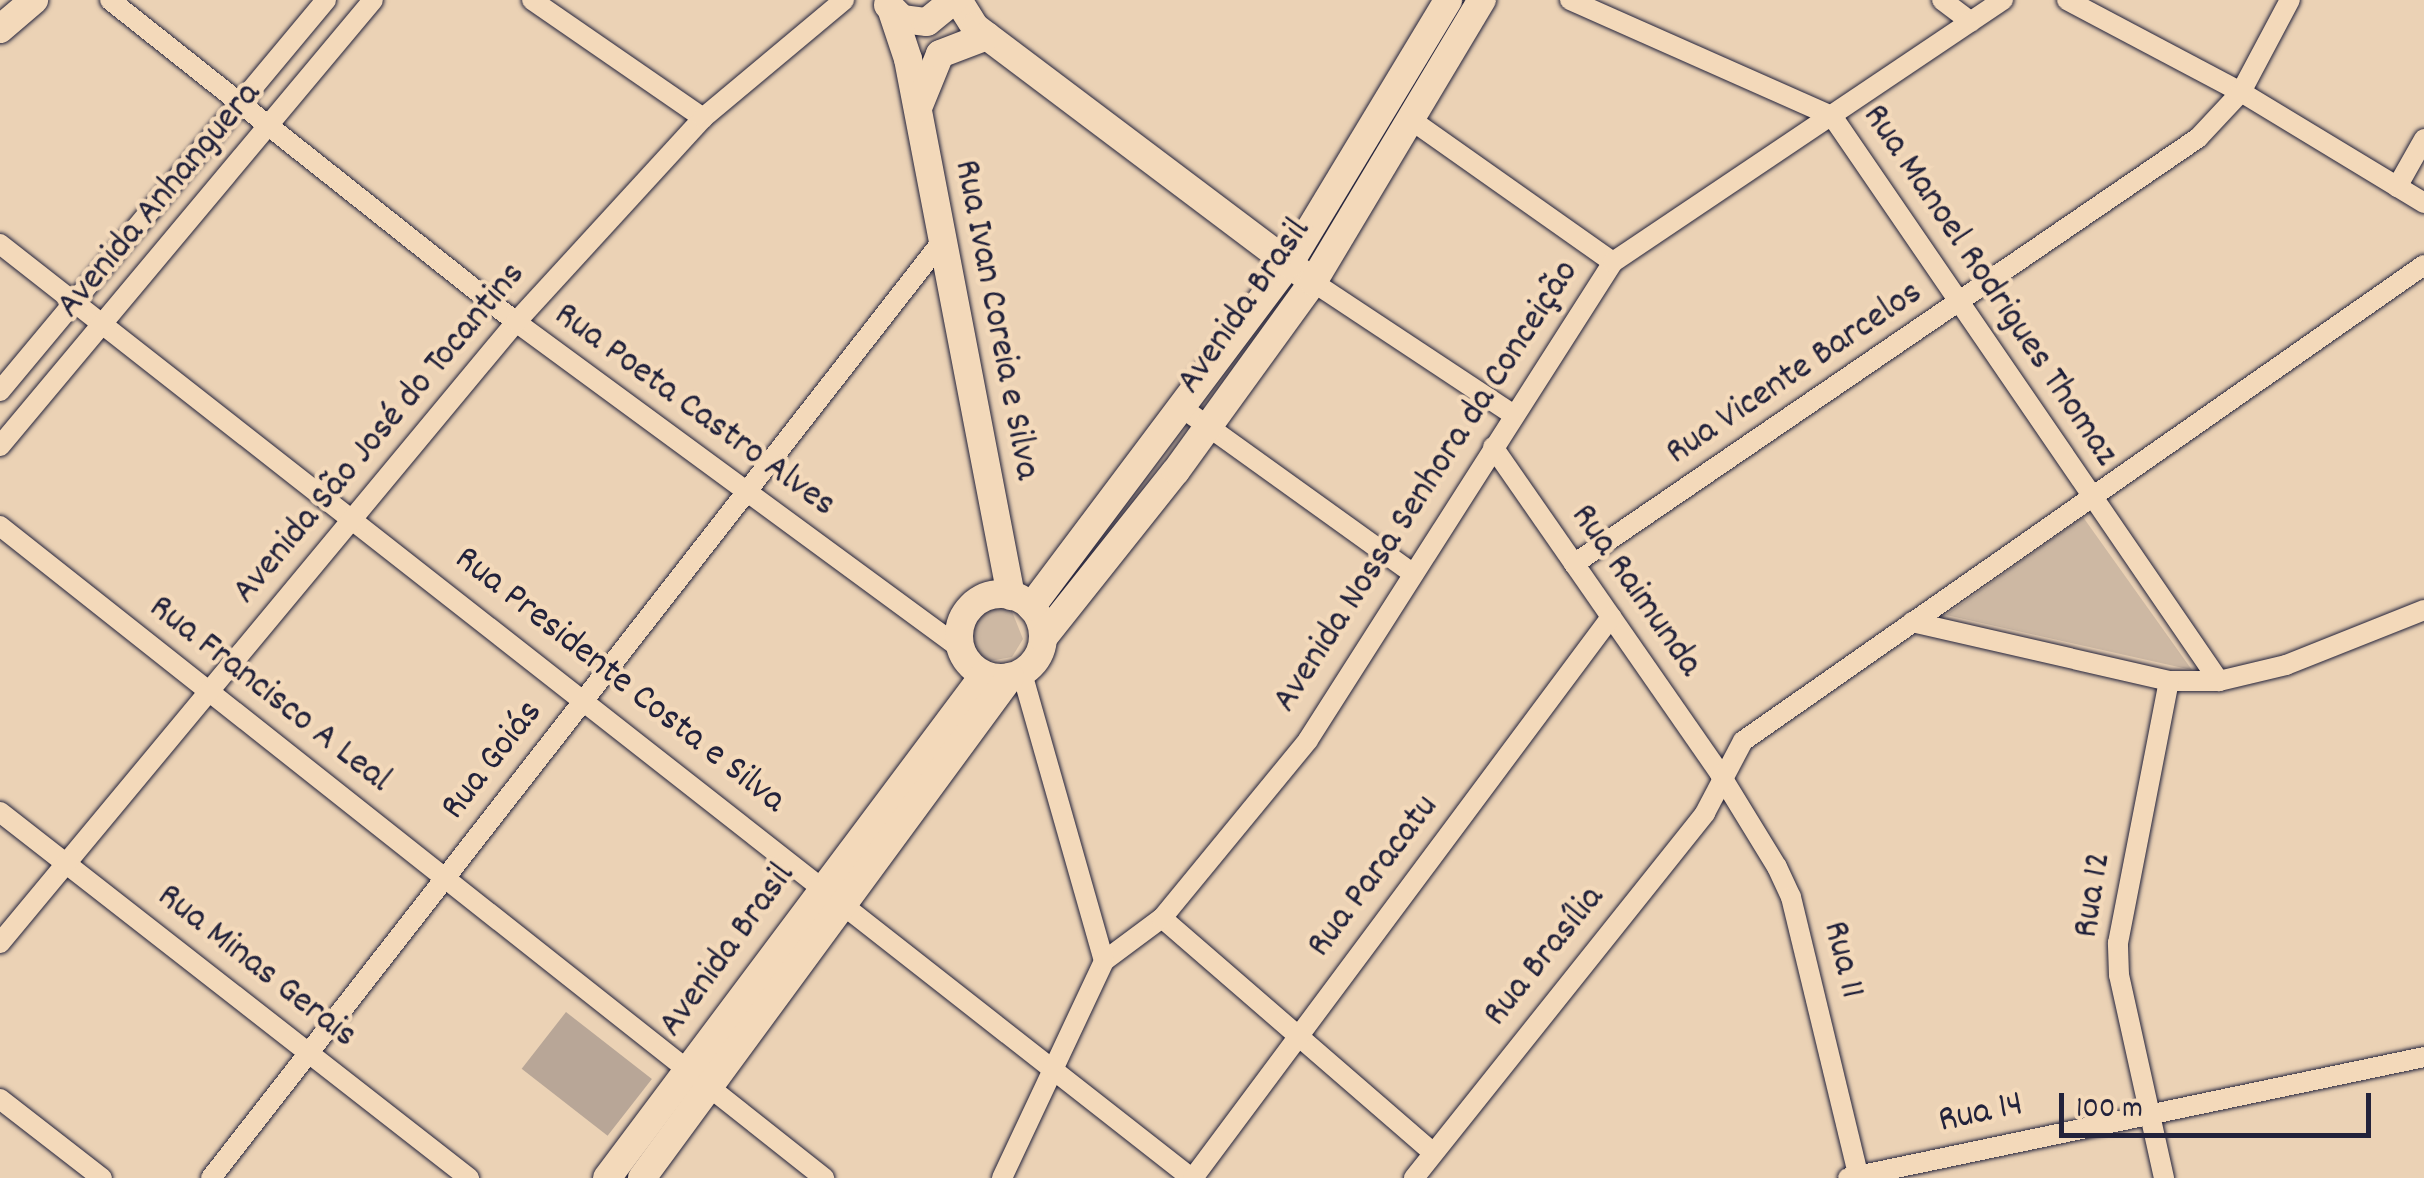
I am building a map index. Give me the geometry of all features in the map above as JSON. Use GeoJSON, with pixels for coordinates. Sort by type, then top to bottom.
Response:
{"type":"FeatureCollection","features":[{"type":"Feature","properties":{"kind":"street"},"geometry":{"type":"LineString","coordinates":[[0,29],[34,0]]}},
{"type":"Feature","properties":{"kind":"street","name":"Rua Poeta Castro Alves"},"geometry":{"type":"LineString","coordinates":[[110,0],[516,322],[960,648]]}},
{"type":"Feature","properties":{"kind":"street","name":"Avenida Anhanguera"},"geometry":{"type":"LineString","coordinates":[[0,392],[326,0]]}},
{"type":"Feature","properties":{"kind":"street","name":"Avenida Anhanguera"},"geometry":{"type":"LineString","coordinates":[[0,446],[373,0]]}},
{"type":"Feature","properties":{"kind":"street"},"geometry":{"type":"LineString","coordinates":[[532,0],[704,118]]}},
{"type":"Feature","properties":{"kind":"street","name":"Avenida São José do Tocantins"},"geometry":{"type":"LineString","coordinates":[[0,944],[516,322],[704,118],[844,0]]}},
{"type":"Feature","properties":{"kind":"street","name":"Avenida Brasil"},"geometry":{"type":"LineString","coordinates":[[1021,601],[1180,408],[1289,264],[1448,0]]}},
{"type":"Feature","properties":{"kind":"street","name":"Avenida Brasil"},"geometry":{"type":"LineString","coordinates":[[1043,638],[1206,430],[1313,282],[1482,0]]}},
{"type":"Feature","properties":{"kind":"street","name":"Rua Manoel Rodrigues Thomaz"},"geometry":{"type":"LineString","coordinates":[[1570,0],[1832,116],[2219,681]]}},
{"type":"Feature","properties":{"kind":"street"},"geometry":{"type":"LineString","coordinates":[[1942,0],[1971,22]]}},
{"type":"Feature","properties":{"kind":"street","name":"Avenida Nossa Senhora da Conceição"},"geometry":{"type":"LineString","coordinates":[[1104,961],[1162,918],[1308,740],[1613,262],[2003,0]]}},
{"type":"Feature","properties":{"kind":"street"},"geometry":{"type":"LineString","coordinates":[[2067,0],[2241,92],[2424,203]]}},
{"type":"Feature","properties":{"kind":"street","name":"Rua Vicente Barcelos"},"geometry":{"type":"LineString","coordinates":[[1574,564],[1961,305],[2198,138],[2241,92],[2290,0]]}},
{"type":"Feature","properties":{"kind":"street"},"geometry":{"type":"LineString","coordinates":[[888,6],[945,10],[981,31],[1313,282],[1514,414]]}},
{"type":"Feature","properties":{"kind":"street","name":"Rua Ivan Coreia e Silva"},"geometry":{"type":"LineString","coordinates":[[888,6],[908,59],[940,244],[1021,601]]}},
{"type":"Feature","properties":{"kind":"street"},"geometry":{"type":"LineString","coordinates":[[908,59],[945,10]]}},
{"type":"Feature","properties":{"kind":"street"},"geometry":{"type":"LineString","coordinates":[[916,115],[940,54],[981,31]]}},
{"type":"Feature","properties":{"kind":"street"},"geometry":{"type":"LineString","coordinates":[[1410,120],[1613,262]]}},
{"type":"Feature","properties":{"kind":"street"},"geometry":{"type":"LineString","coordinates":[[2397,187],[2424,139]]}},
{"type":"Feature","properties":{"kind":"street","name":"Rua Presidente Costa e Silva"},"geometry":{"type":"LineString","coordinates":[[0,244],[586,699],[1053,1073],[1192,1178]]}},
{"type":"Feature","properties":{"kind":"street","name":"Rua Goiás"},"geometry":{"type":"LineString","coordinates":[[211,1178],[940,244]]}},
{"type":"Feature","properties":{"kind":"street","name":"Rua Brasília"},"geometry":{"type":"LineString","coordinates":[[1414,1178],[1704,813],[1720,774],[1743,742],[2424,265]]}},
{"type":"Feature","properties":{"kind":"street"},"geometry":{"type":"LineString","coordinates":[[1180,408],[1412,574]]}},
{"type":"Feature","properties":{"kind":"street","name":"Rua Raimunda"},"geometry":{"type":"LineString","coordinates":[[1493,448],[1720,774]]}},
{"type":"Feature","properties":{"kind":"street","name":"Rua Francisco A Leal"},"geometry":{"type":"LineString","coordinates":[[0,526],[824,1178]]}},
{"type":"Feature","properties":{"kind":"street"},"geometry":{"type":"LineString","coordinates":[[1002,1178],[1104,961],[1005,675],[960,648],[962,619],[971,607],[1021,601],[1043,638],[1005,675]]}},
{"type":"Feature","properties":{"kind":"street"},"geometry":{"type":"LineString","coordinates":[[1912,622],[2169,681],[2219,681],[2286,665],[2424,610]]}},
{"type":"Feature","properties":{"kind":"street","name":"Rua Paracatu"},"geometry":{"type":"LineString","coordinates":[[1192,1178],[1610,617]]}},
{"type":"Feature","properties":{"kind":"street","name":"Avenida Brasil"},"geometry":{"type":"LineString","coordinates":[[607,1178],[822,886],[1005,675]]}},
{"type":"Feature","properties":{"kind":"street","name":"Avenida Brasil"},"geometry":{"type":"LineString","coordinates":[[642,1178],[846,904],[1005,675]]}},
{"type":"Feature","properties":{"kind":"street","name":"Rua 12"},"geometry":{"type":"LineString","coordinates":[[2164,1178],[2118,943],[2169,681]]}},
{"type":"Feature","properties":{"kind":"street","name":"Rua 11"},"geometry":{"type":"LineString","coordinates":[[1720,774],[1791,897],[1854,1177]]}},
{"type":"Feature","properties":{"kind":"street","name":"Rua Minas Gerais"},"geometry":{"type":"LineString","coordinates":[[0,812],[469,1178]]}},
{"type":"Feature","properties":{"kind":"street"},"geometry":{"type":"LineString","coordinates":[[1162,918],[1433,1154]]}},
{"type":"Feature","properties":{"kind":"street","name":"Rua 14"},"geometry":{"type":"LineString","coordinates":[[1854,1177],[2424,1058]]}},
{"type":"Feature","properties":{"kind":"street"},"geometry":{"type":"LineString","coordinates":[[0,1099],[102,1178]]}},
{"type":"Feature","properties":{"kind":"shaded area"},"geometry":{"type":"Polygon","coordinates":[[[2083,517],[2192,670],[1946,615],[2083,517]]]}},
{"type":"Feature","properties":{"kind":"shaded area"},"geometry":{"type":"Polygon","coordinates":[[[994,599],[1011,609],[1023,639],[1012,657],[984,662],[965,643],[966,630],[994,599]]]}},
{"type":"Feature","properties":{"kind":"building"},"geometry":{"type":"Polygon","coordinates":[[[566,1012],[652,1079],[608,1136],[522,1069],[566,1012]]]}}]}
